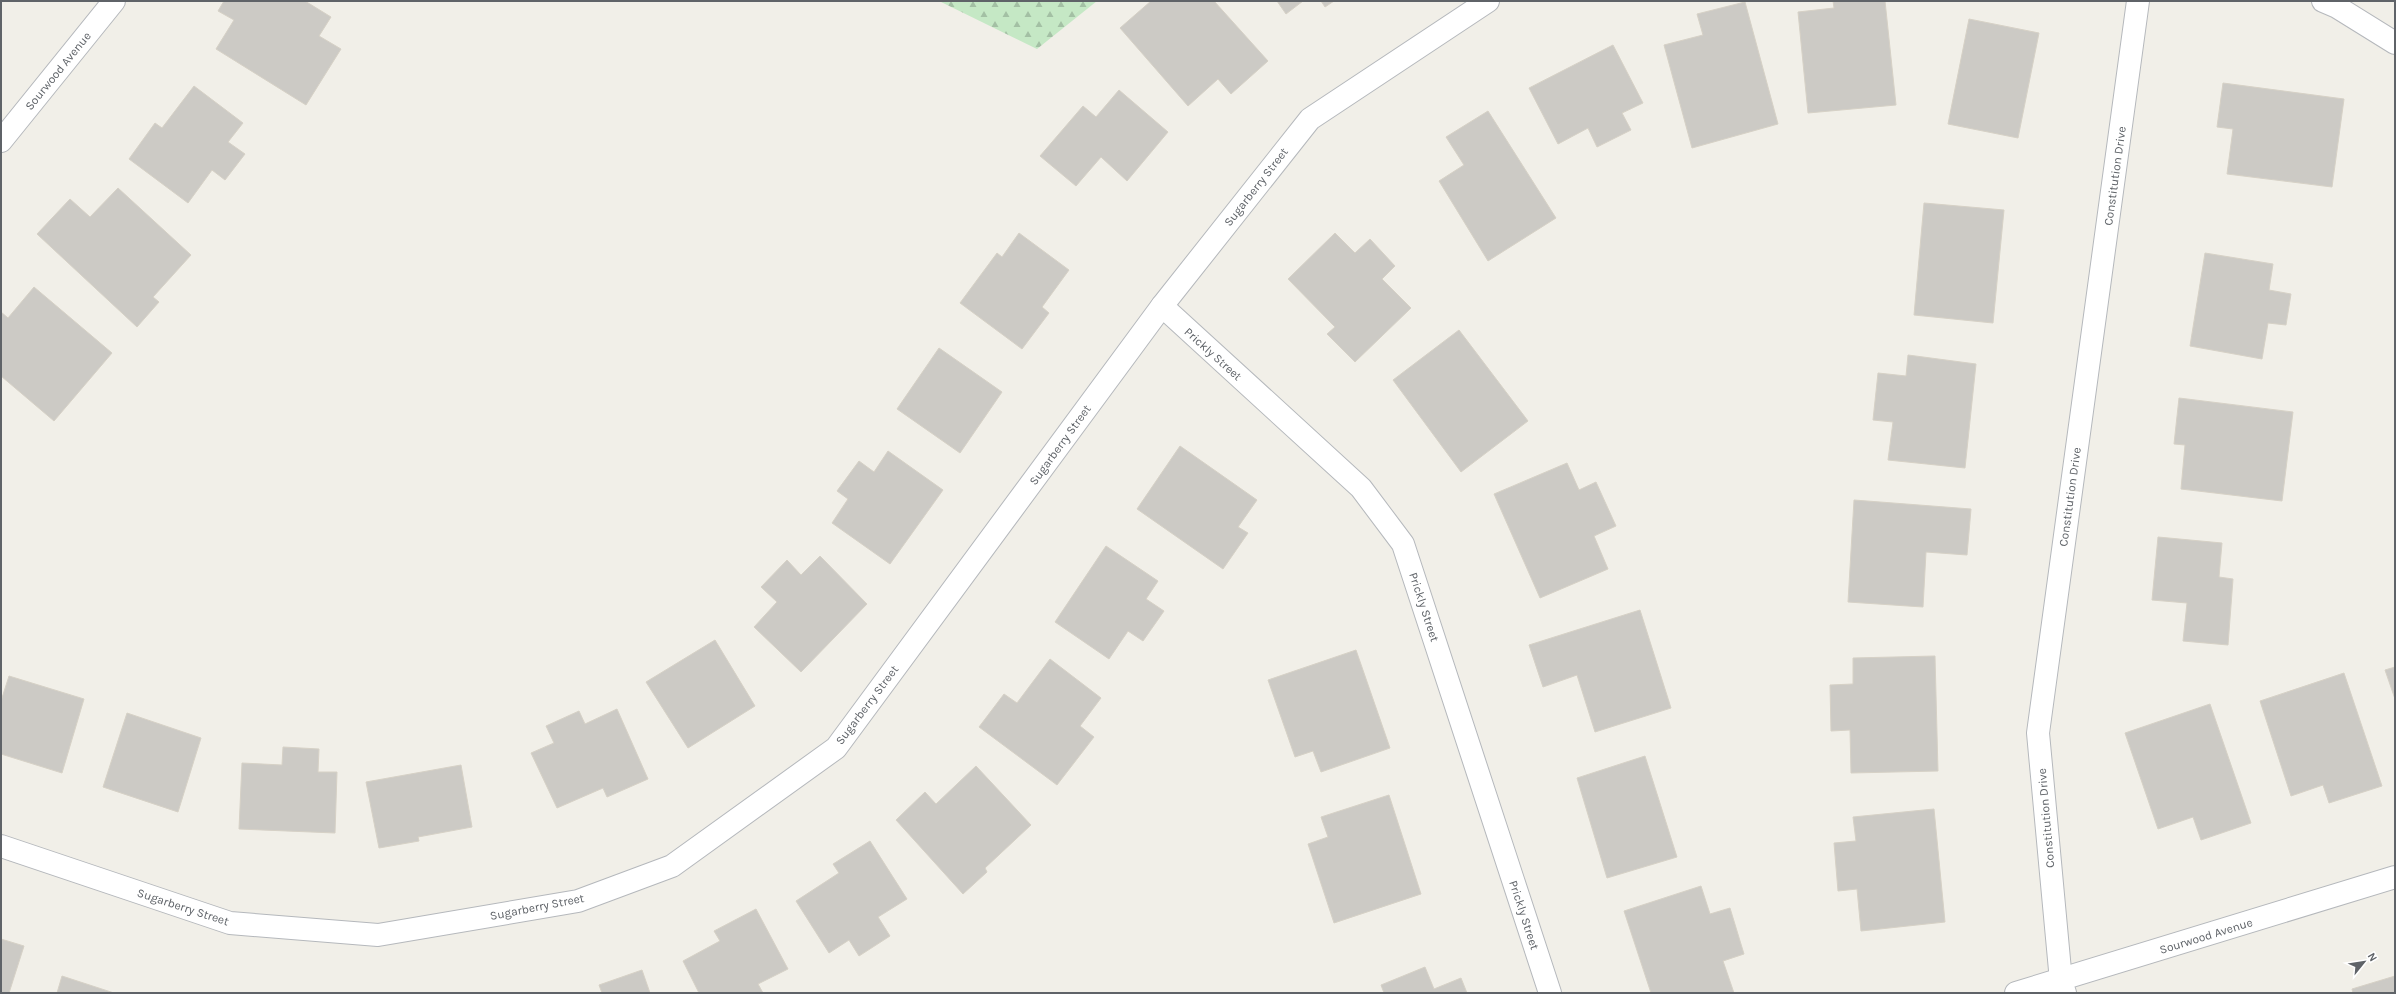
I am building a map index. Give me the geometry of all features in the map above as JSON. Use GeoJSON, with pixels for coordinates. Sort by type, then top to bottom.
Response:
{"type":"FeatureCollection","features":[{"type":"Feature","properties":{"kind":"street","name":"Sourwood Avenue"},"geometry":{"type":"LineString","coordinates":[[1,141],[114,1]]}},
{"type":"Feature","properties":{"kind":"street","name":"Sugarberry Street"},"geometry":{"type":"LineString","coordinates":[[1,846],[230,924],[378,936],[578,901],[672,866],[836,748],[1162,306],[1310,119],[1488,1]]}},
{"type":"Feature","properties":{"kind":"street","name":"Constitution Drive"},"geometry":{"type":"LineString","coordinates":[[2063,987],[2038,732],[2138,1]]}},
{"type":"Feature","properties":{"kind":"street"},"geometry":{"type":"LineString","coordinates":[[2323,1],[2337,7],[2395,43]]}},
{"type":"Feature","properties":{"kind":"street","name":"Prickly Street"},"geometry":{"type":"LineString","coordinates":[[1162,306],[1361,488],[1403,544],[1550,993]]}},
{"type":"Feature","properties":{"kind":"street","name":"Sourwood Avenue"},"geometry":{"type":"LineString","coordinates":[[2016,993],[2063,987],[2395,877]]}},
{"type":"Feature","properties":{"kind":"green space"},"geometry":{"type":"Polygon","coordinates":[[[939,1],[1097,1],[1037,49],[939,1]]]}},
{"type":"Feature","properties":{"kind":"building"},"geometry":{"type":"Polygon","coordinates":[[[224,1],[305,1],[331,17],[319,36],[341,49],[306,105],[216,49],[234,20],[218,11],[224,1]]]}},
{"type":"Feature","properties":{"kind":"building"},"geometry":{"type":"Polygon","coordinates":[[[1151,1],[1214,1],[1268,61],[1231,94],[1218,79],[1188,106],[1120,28],[1151,1]]]}},
{"type":"Feature","properties":{"kind":"building"},"geometry":{"type":"Polygon","coordinates":[[[1277,1],[1303,1],[1286,14],[1277,1]]]}},
{"type":"Feature","properties":{"kind":"building"},"geometry":{"type":"Polygon","coordinates":[[[1321,1],[1334,1],[1325,7],[1321,1]]]}},
{"type":"Feature","properties":{"kind":"building"},"geometry":{"type":"Polygon","coordinates":[[[1833,1],[1885,1],[1896,105],[1808,113],[1798,12],[1834,8],[1833,1]]]}},
{"type":"Feature","properties":{"kind":"building"},"geometry":{"type":"Polygon","coordinates":[[[1745,2],[1778,124],[1692,148],[1664,45],[1703,35],[1697,14],[1745,2]]]}},
{"type":"Feature","properties":{"kind":"building"},"geometry":{"type":"Polygon","coordinates":[[[1969,19],[2039,33],[2018,138],[1948,124],[1969,19]]]}},
{"type":"Feature","properties":{"kind":"building"},"geometry":{"type":"Polygon","coordinates":[[[1613,45],[1643,103],[1622,113],[1631,130],[1597,147],[1588,128],[1558,144],[1529,88],[1613,45]]]}},
{"type":"Feature","properties":{"kind":"building"},"geometry":{"type":"Polygon","coordinates":[[[2223,83],[2344,99],[2332,187],[2227,174],[2233,129],[2217,127],[2223,83]]]}},
{"type":"Feature","properties":{"kind":"building"},"geometry":{"type":"Polygon","coordinates":[[[194,86],[243,123],[228,142],[245,154],[225,180],[212,170],[188,203],[129,159],[155,123],[162,128],[194,86]]]}},
{"type":"Feature","properties":{"kind":"building"},"geometry":{"type":"Polygon","coordinates":[[[1119,90],[1168,132],[1127,181],[1101,157],[1076,186],[1040,156],[1083,106],[1096,117],[1119,90]]]}},
{"type":"Feature","properties":{"kind":"building"},"geometry":{"type":"Polygon","coordinates":[[[1488,111],[1556,218],[1488,261],[1439,181],[1464,165],[1446,137],[1488,111]]]}},
{"type":"Feature","properties":{"kind":"building"},"geometry":{"type":"Polygon","coordinates":[[[118,188],[191,255],[153,297],[159,302],[137,327],[37,234],[70,199],[90,217],[118,188]]]}},
{"type":"Feature","properties":{"kind":"building"},"geometry":{"type":"Polygon","coordinates":[[[1924,203],[2004,210],[1993,323],[1914,315],[1924,203]]]}},
{"type":"Feature","properties":{"kind":"building"},"geometry":{"type":"Polygon","coordinates":[[[1019,233],[1069,270],[1042,307],[1049,313],[1022,349],[960,303],[997,253],[1002,257],[1019,233]]]}},
{"type":"Feature","properties":{"kind":"building"},"geometry":{"type":"Polygon","coordinates":[[[1335,233],[1355,253],[1370,239],[1395,266],[1382,279],[1411,308],[1355,362],[1327,334],[1335,327],[1288,279],[1335,233]]]}},
{"type":"Feature","properties":{"kind":"building"},"geometry":{"type":"Polygon","coordinates":[[[2205,253],[2273,264],[2269,290],[2291,294],[2286,325],[2268,323],[2262,359],[2190,346],[2205,253]]]}},
{"type":"Feature","properties":{"kind":"building"},"geometry":{"type":"Polygon","coordinates":[[[34,287],[112,353],[54,421],[1,376],[1,312],[8,318],[34,287]]]}},
{"type":"Feature","properties":{"kind":"building"},"geometry":{"type":"Polygon","coordinates":[[[1459,330],[1528,421],[1461,472],[1393,380],[1459,330]]]}},
{"type":"Feature","properties":{"kind":"building"},"geometry":{"type":"Polygon","coordinates":[[[939,348],[1002,392],[960,453],[897,409],[939,348]]]}},
{"type":"Feature","properties":{"kind":"building"},"geometry":{"type":"Polygon","coordinates":[[[1908,355],[1976,364],[1965,468],[1888,460],[1893,422],[1873,420],[1878,373],[1906,376],[1908,355]]]}},
{"type":"Feature","properties":{"kind":"building"},"geometry":{"type":"Polygon","coordinates":[[[2179,398],[2293,412],[2282,501],[2181,489],[2185,445],[2174,444],[2179,398]]]}},
{"type":"Feature","properties":{"kind":"building"},"geometry":{"type":"Polygon","coordinates":[[[1180,446],[1257,500],[1238,527],[1248,533],[1223,569],[1137,509],[1180,446]]]}},
{"type":"Feature","properties":{"kind":"building"},"geometry":{"type":"Polygon","coordinates":[[[888,451],[943,490],[890,564],[832,523],[848,499],[837,491],[859,461],[874,472],[888,451]]]}},
{"type":"Feature","properties":{"kind":"building"},"geometry":{"type":"Polygon","coordinates":[[[1567,463],[1579,490],[1596,482],[1616,526],[1594,536],[1608,569],[1540,598],[1494,494],[1567,463]]]}},
{"type":"Feature","properties":{"kind":"building"},"geometry":{"type":"Polygon","coordinates":[[[1854,500],[1971,509],[1967,555],[1926,552],[1923,607],[1848,602],[1854,500]]]}},
{"type":"Feature","properties":{"kind":"building"},"geometry":{"type":"Polygon","coordinates":[[[2158,537],[2222,543],[2219,577],[2233,579],[2228,645],[2183,641],[2187,603],[2152,600],[2158,537]]]}},
{"type":"Feature","properties":{"kind":"building"},"geometry":{"type":"Polygon","coordinates":[[[1106,546],[1158,581],[1146,599],[1164,611],[1143,641],[1128,631],[1109,659],[1055,622],[1106,546]]]}},
{"type":"Feature","properties":{"kind":"building"},"geometry":{"type":"Polygon","coordinates":[[[820,556],[867,604],[801,672],[754,627],[777,602],[761,587],[787,560],[801,575],[820,556]]]}},
{"type":"Feature","properties":{"kind":"building"},"geometry":{"type":"Polygon","coordinates":[[[1640,610],[1671,708],[1595,732],[1577,675],[1543,687],[1529,645],[1640,610]]]}},
{"type":"Feature","properties":{"kind":"building"},"geometry":{"type":"Polygon","coordinates":[[[715,640],[755,706],[688,748],[646,682],[715,640]]]}},
{"type":"Feature","properties":{"kind":"building"},"geometry":{"type":"Polygon","coordinates":[[[1356,650],[1390,748],[1321,772],[1313,751],[1295,757],[1268,680],[1356,650]]]}},
{"type":"Feature","properties":{"kind":"building"},"geometry":{"type":"Polygon","coordinates":[[[1935,656],[1938,771],[1851,773],[1850,730],[1831,731],[1830,685],[1853,684],[1853,658],[1935,656]]]}},
{"type":"Feature","properties":{"kind":"building"},"geometry":{"type":"Polygon","coordinates":[[[1050,659],[1101,698],[1080,726],[1094,737],[1057,785],[979,727],[1004,694],[1017,703],[1050,659]]]}},
{"type":"Feature","properties":{"kind":"building"},"geometry":{"type":"Polygon","coordinates":[[[2395,667],[2395,699],[2385,670],[2395,667]]]}},
{"type":"Feature","properties":{"kind":"building"},"geometry":{"type":"Polygon","coordinates":[[[2344,673],[2382,786],[2329,803],[2323,785],[2291,796],[2260,701],[2344,673]]]}},
{"type":"Feature","properties":{"kind":"building"},"geometry":{"type":"Polygon","coordinates":[[[9,676],[84,699],[62,773],[1,754],[1,701],[9,676]]]}},
{"type":"Feature","properties":{"kind":"building"},"geometry":{"type":"Polygon","coordinates":[[[2210,704],[2251,823],[2201,840],[2193,817],[2158,829],[2125,733],[2210,704]]]}},
{"type":"Feature","properties":{"kind":"building"},"geometry":{"type":"Polygon","coordinates":[[[617,709],[648,779],[607,797],[603,788],[557,808],[531,753],[554,743],[546,726],[579,711],[585,724],[617,709]]]}},
{"type":"Feature","properties":{"kind":"building"},"geometry":{"type":"Polygon","coordinates":[[[127,713],[201,738],[178,812],[103,787],[127,713]]]}},
{"type":"Feature","properties":{"kind":"building"},"geometry":{"type":"Polygon","coordinates":[[[283,747],[319,749],[318,772],[337,772],[335,833],[239,829],[242,763],[282,765],[283,747]]]}},
{"type":"Feature","properties":{"kind":"building"},"geometry":{"type":"Polygon","coordinates":[[[1645,756],[1677,857],[1607,878],[1577,778],[1645,756]]]}},
{"type":"Feature","properties":{"kind":"building"},"geometry":{"type":"Polygon","coordinates":[[[461,765],[472,827],[418,837],[419,841],[379,848],[366,782],[461,765]]]}},
{"type":"Feature","properties":{"kind":"building"},"geometry":{"type":"Polygon","coordinates":[[[976,766],[1031,825],[985,868],[987,872],[963,894],[896,820],[925,792],[936,804],[976,766]]]}},
{"type":"Feature","properties":{"kind":"building"},"geometry":{"type":"Polygon","coordinates":[[[1389,795],[1421,894],[1334,923],[1308,844],[1328,837],[1321,817],[1389,795]]]}},
{"type":"Feature","properties":{"kind":"building"},"geometry":{"type":"Polygon","coordinates":[[[1934,809],[1945,922],[1861,931],[1857,889],[1838,891],[1834,843],[1856,841],[1853,817],[1934,809]]]}},
{"type":"Feature","properties":{"kind":"building"},"geometry":{"type":"Polygon","coordinates":[[[870,841],[907,899],[878,917],[890,936],[859,956],[849,940],[829,953],[796,901],[839,873],[833,864],[870,841]]]}},
{"type":"Feature","properties":{"kind":"building"},"geometry":{"type":"Polygon","coordinates":[[[1701,886],[1710,914],[1730,908],[1744,954],[1723,961],[1734,993],[1651,993],[1624,911],[1701,886]]]}},
{"type":"Feature","properties":{"kind":"building"},"geometry":{"type":"Polygon","coordinates":[[[756,909],[788,969],[758,984],[763,993],[699,993],[683,961],[720,941],[714,931],[756,909]]]}},
{"type":"Feature","properties":{"kind":"building"},"geometry":{"type":"Polygon","coordinates":[[[1,939],[24,946],[9,993],[1,993],[1,939]]]}},
{"type":"Feature","properties":{"kind":"building"},"geometry":{"type":"Polygon","coordinates":[[[1425,967],[1434,989],[1461,978],[1467,993],[1384,993],[1381,985],[1425,967]]]}},
{"type":"Feature","properties":{"kind":"building"},"geometry":{"type":"Polygon","coordinates":[[[642,970],[650,993],[602,993],[599,985],[642,970]]]}},
{"type":"Feature","properties":{"kind":"building"},"geometry":{"type":"Polygon","coordinates":[[[62,976],[114,993],[57,993],[62,976]]]}},
{"type":"Feature","properties":{"kind":"building"},"geometry":{"type":"Polygon","coordinates":[[[2395,976],[2395,993],[2353,993],[2352,989],[2395,976]]]}}]}
